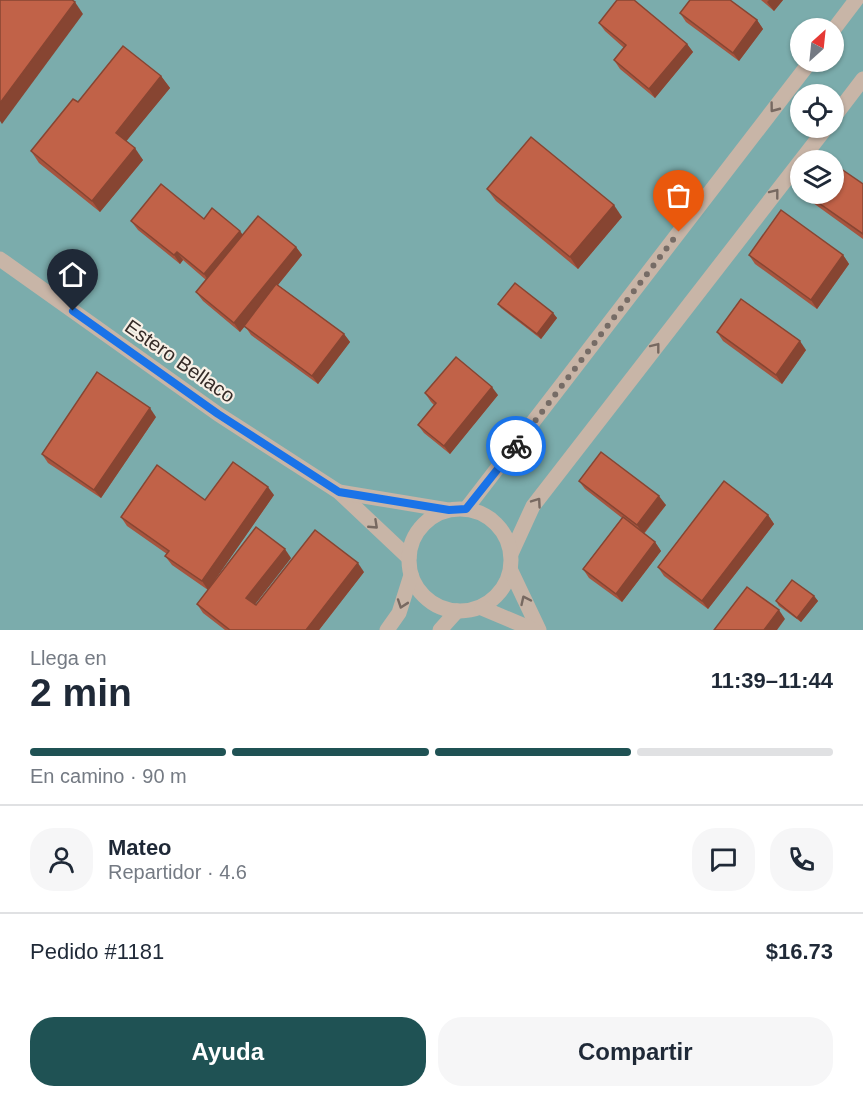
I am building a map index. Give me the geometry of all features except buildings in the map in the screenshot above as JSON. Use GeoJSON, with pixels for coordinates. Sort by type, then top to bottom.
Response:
{"type":"FeatureCollection","features":[{"type":"Feature","properties":{"kind":"street"},"geometry":{"type":"LineString","coordinates":[[842,18],[856,0]]}},
{"type":"Feature","properties":{"kind":"street"},"geometry":{"type":"LineString","coordinates":[[466,509],[802,72]]}},
{"type":"Feature","properties":{"kind":"street"},"geometry":{"type":"LineString","coordinates":[[844,104],[863,80]]}},
{"type":"Feature","properties":{"kind":"street"},"geometry":{"type":"LineString","coordinates":[[511,554],[532,506],[818,138]]}},
{"type":"Feature","properties":{"kind":"street","name":"Estero Bellaco"},"geometry":{"type":"LineString","coordinates":[[0,259],[218,414],[339,492],[409,558]]}},
{"type":"Feature","properties":{"kind":"street","name":"Estero Bellaco"},"geometry":{"type":"LineString","coordinates":[[339,492],[449,510]]}},
{"type":"Feature","properties":{"kind":"street"},"geometry":{"type":"LineString","coordinates":[[482,608],[505,586],[511,571],[511,554],[507,538],[496,524],[483,514],[466,509],[449,510],[434,516],[421,527],[412,542],[409,558],[411,575],[419,590],[431,602],[446,610],[482,608],[534,630]]}},
{"type":"Feature","properties":{"kind":"street"},"geometry":{"type":"LineString","coordinates":[[511,571],[539,630]]}},
{"type":"Feature","properties":{"kind":"street"},"geometry":{"type":"LineString","coordinates":[[387,630],[399,613],[411,575]]}},
{"type":"Feature","properties":{"kind":"street"},"geometry":{"type":"LineString","coordinates":[[440,630],[457,611]]}},
{"type":"Feature","properties":{"kind":"water"},"geometry":{"type":"Polygon","coordinates":[[[0,0],[863,0],[863,630],[0,630],[0,0]]]}},
{"type":"Feature","properties":{"kind":"way so far"},"geometry":{"type":"LineString","coordinates":[[516,446],[679,232]]}},
{"type":"Feature","properties":{"kind":"route"},"geometry":{"type":"LineString","coordinates":[[73,311],[218,414],[339,492],[449,510],[466,509],[516,446]]}}]}
